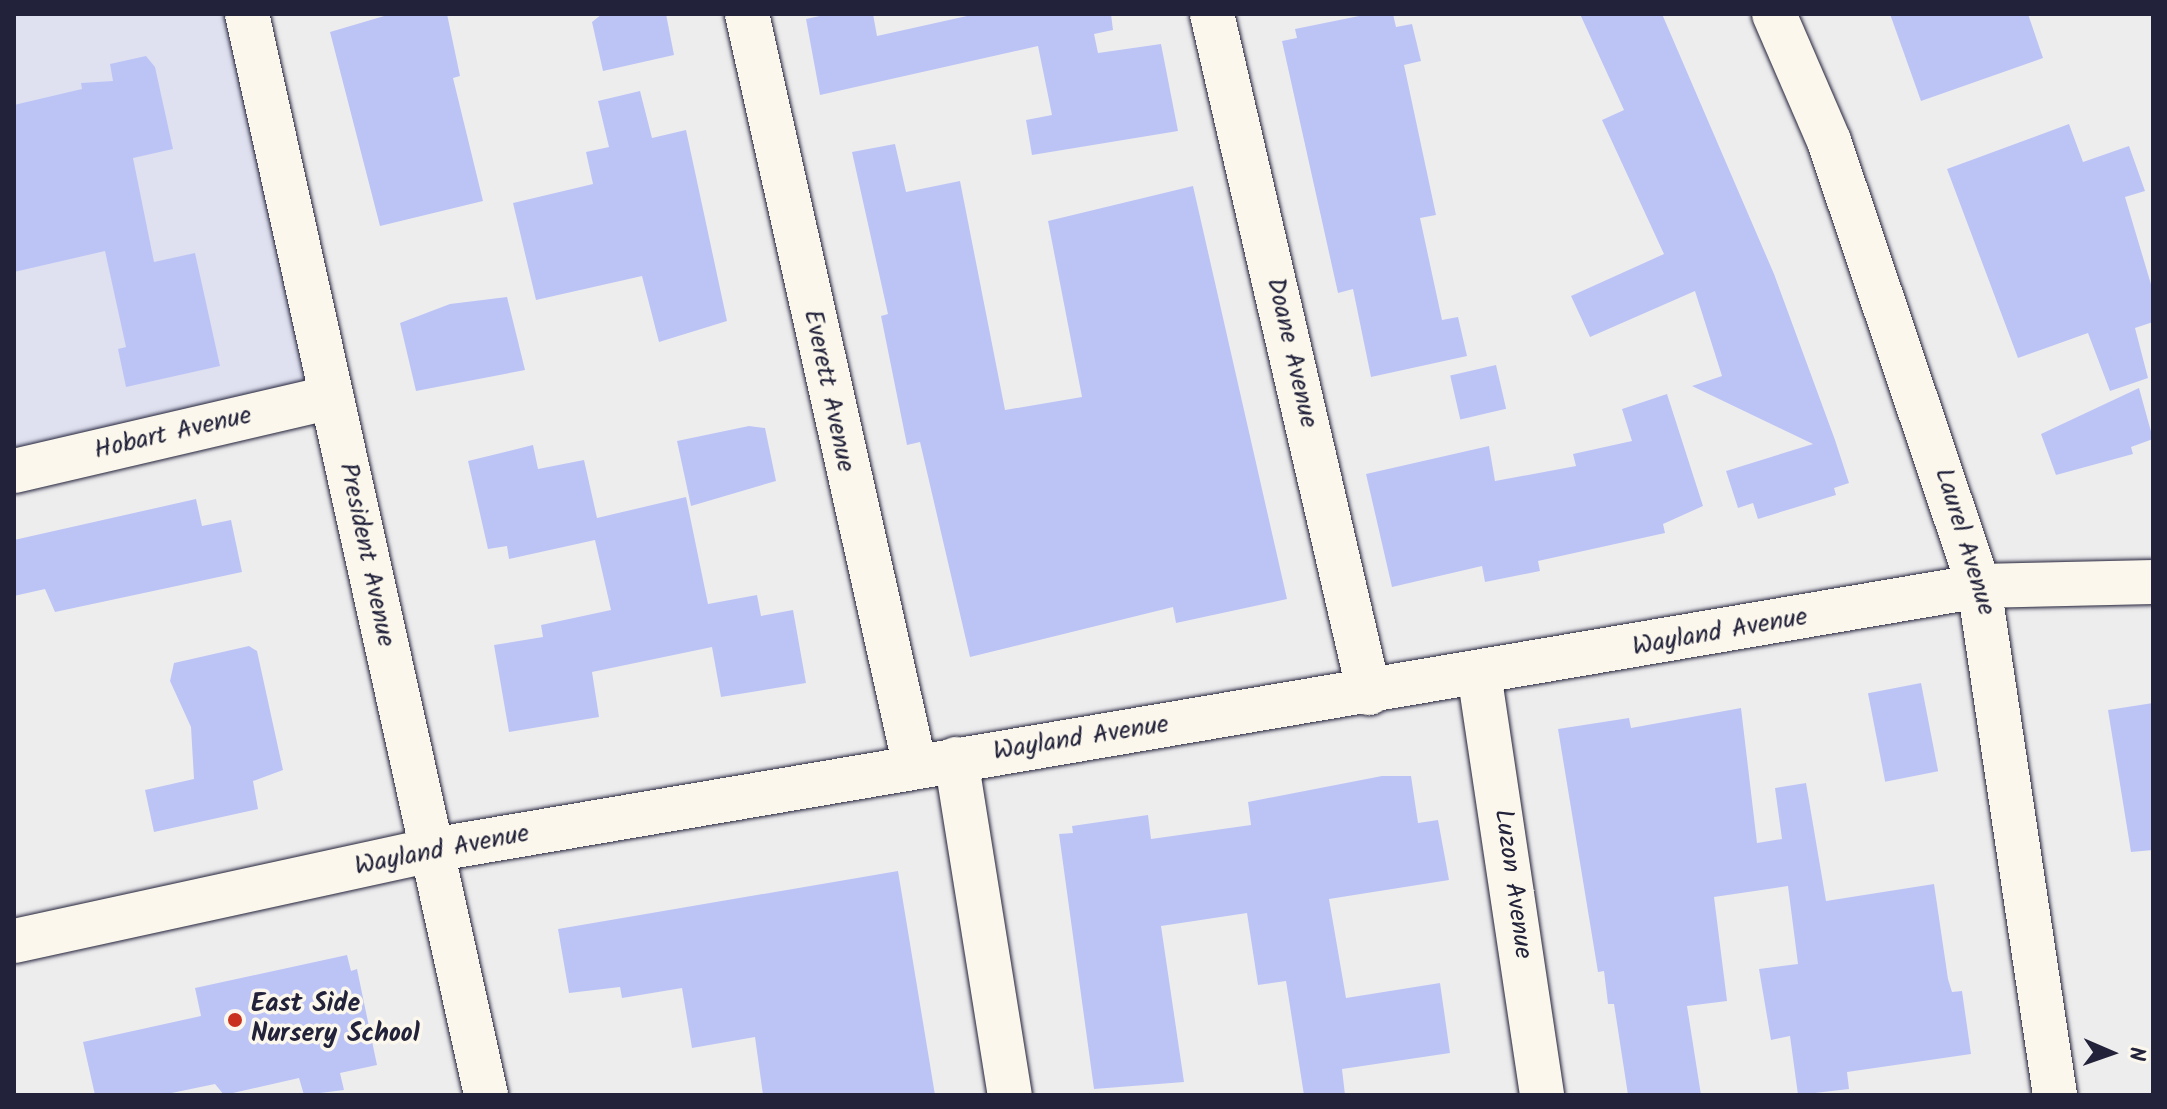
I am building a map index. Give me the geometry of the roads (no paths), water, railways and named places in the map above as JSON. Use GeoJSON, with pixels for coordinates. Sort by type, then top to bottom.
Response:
{"type":"FeatureCollection","features":[{"type":"Feature","properties":{"kind":"street","name":"President Avenue"},"geometry":{"type":"LineString","coordinates":[[247,14],[486,1095]]}},
{"type":"Feature","properties":{"kind":"street","name":"Everett Avenue"},"geometry":{"type":"LineString","coordinates":[[747,14],[936,763],[1010,1095]]}},
{"type":"Feature","properties":{"kind":"street","name":"Doane Avenue"},"geometry":{"type":"LineString","coordinates":[[1212,14],[1369,693]]}},
{"type":"Feature","properties":{"kind":"street","name":"Laurel Avenue"},"geometry":{"type":"LineString","coordinates":[[1774,14],[1829,141],[1979,586],[2055,1095]]}},
{"type":"Feature","properties":{"kind":"street","name":"Hobart Avenue"},"geometry":{"type":"LineString","coordinates":[[14,471],[332,397]]}},
{"type":"Feature","properties":{"kind":"street","name":"Wayland Avenue"},"geometry":{"type":"LineString","coordinates":[[14,941],[432,850],[936,763],[1369,693],[1979,586],[2153,582]]}},
{"type":"Feature","properties":{"kind":"street","name":"Luzon Avenue"},"geometry":{"type":"LineString","coordinates":[[1479,673],[1542,1095]]}},
{"type":"Feature","properties":{"kind":"place","name":"East Side Nursery School"},"geometry":{"type":"Point","coordinates":[235,1020]}}]}
